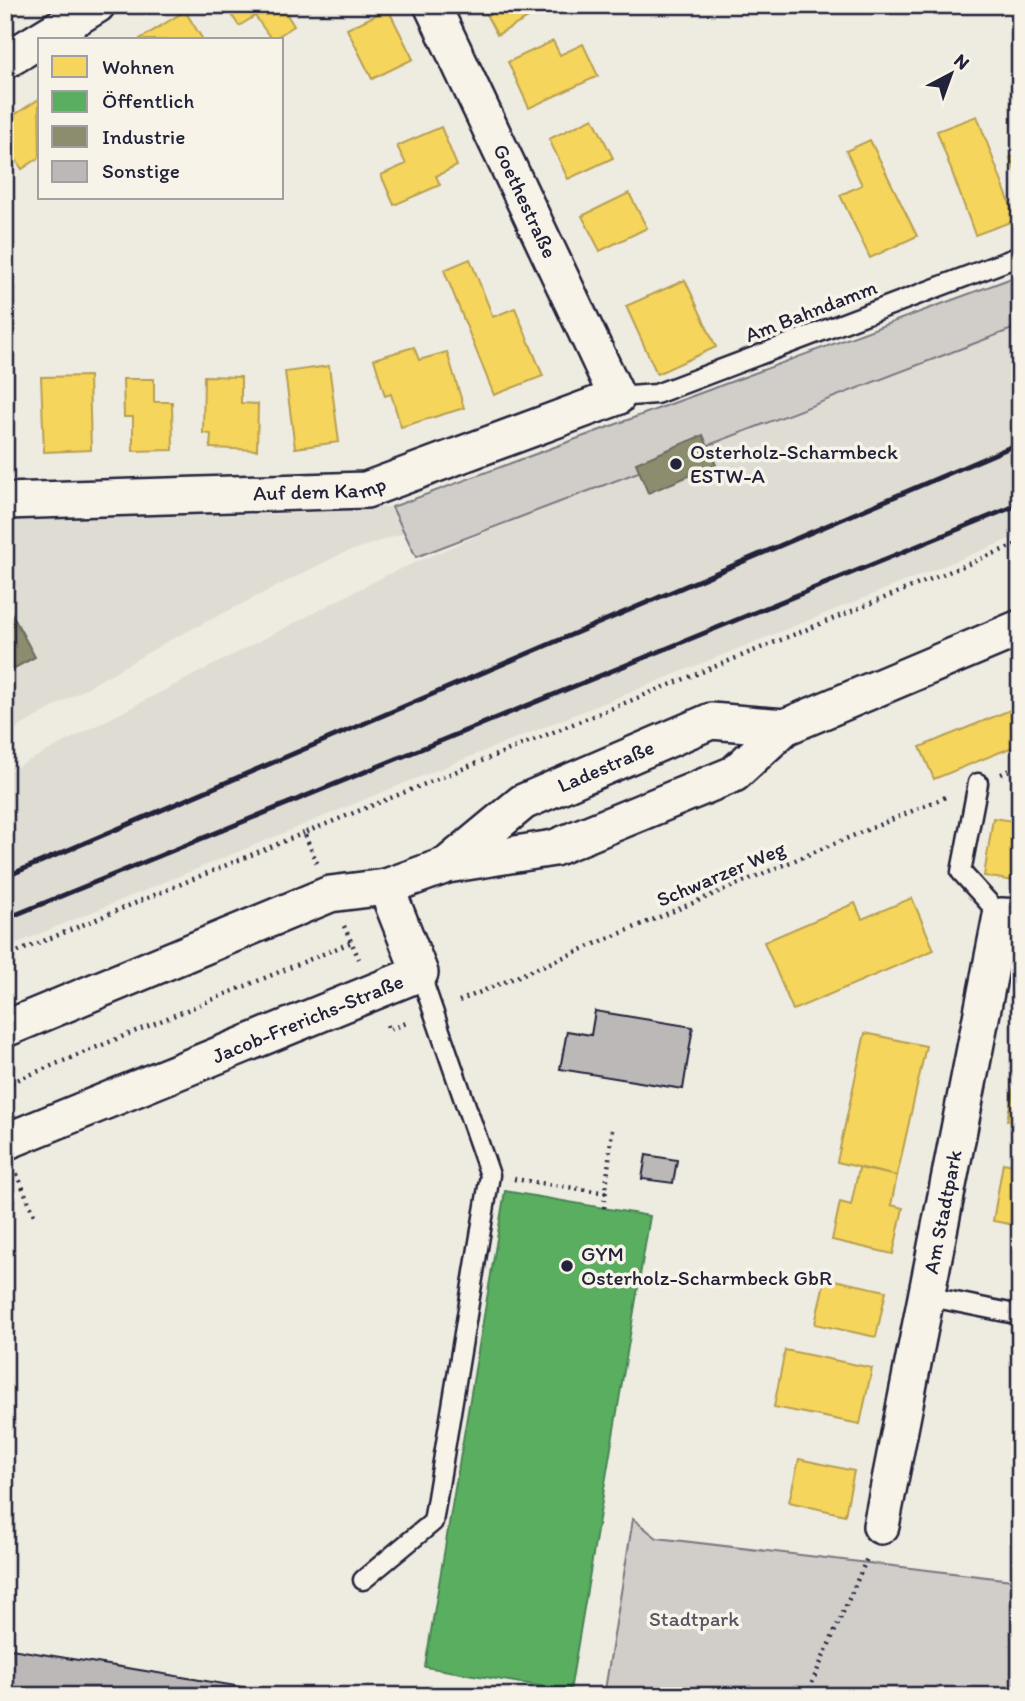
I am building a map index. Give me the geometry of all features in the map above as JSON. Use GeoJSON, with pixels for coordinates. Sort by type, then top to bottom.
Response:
{"type":"FeatureCollection","features":[{"type":"Feature","properties":{"kind":"street"},"geometry":{"type":"LineString","coordinates":[[43,38],[97,5]]}},
{"type":"Feature","properties":{"kind":"street","name":"Goethestraße"},"geometry":{"type":"LineString","coordinates":[[432,5],[617,397]]}},
{"type":"Feature","properties":{"kind":"street"},"geometry":{"type":"LineString","coordinates":[[5,61],[38,41]]}},
{"type":"Feature","properties":{"kind":"street","name":"Auf dem Kamp"},"geometry":{"type":"LineString","coordinates":[[5,501],[366,490],[617,397]]}},
{"type":"Feature","properties":{"kind":"street","name":"Ladestraße"},"geometry":{"type":"LineString","coordinates":[[386,887],[447,865],[554,848],[734,774],[785,727],[1020,628]]}},
{"type":"Feature","properties":{"kind":"street","name":"Ladestraße"},"geometry":{"type":"LineString","coordinates":[[447,865],[523,802],[711,721],[785,727]]}},
{"type":"Feature","properties":{"kind":"street"},"geometry":{"type":"LineString","coordinates":[[5,1028],[330,894],[386,887]]}},
{"type":"Feature","properties":{"kind":"street","name":"Jacob-Frerichs-Straße"},"geometry":{"type":"LineString","coordinates":[[10,1155],[420,973],[386,887]]}},
{"type":"Feature","properties":{"kind":"street","name":"Am Stadtpark"},"geometry":{"type":"LineString","coordinates":[[881,1526],[926,1296],[1011,916]]}},
{"type":"Feature","properties":{"kind":"lane","name":"Am Bahndamm"},"geometry":{"type":"LineString","coordinates":[[617,397],[656,394],[1020,257]]}},
{"type":"Feature","properties":{"kind":"lane"},"geometry":{"type":"LineString","coordinates":[[978,783],[961,872],[1011,916]]}},
{"type":"Feature","properties":{"kind":"lane"},"geometry":{"type":"LineString","coordinates":[[363,1580],[433,1522],[491,1175],[420,973]]}},
{"type":"Feature","properties":{"kind":"lane"},"geometry":{"type":"LineString","coordinates":[[926,1296],[1020,1315]]}},
{"type":"Feature","properties":{"kind":"path","name":"Schwarzer Weg"},"geometry":{"type":"LineString","coordinates":[[435,1011],[1020,766]]}},
{"type":"Feature","properties":{"kind":"path"},"geometry":{"type":"LineString","coordinates":[[5,957],[304,833]]}},
{"type":"Feature","properties":{"kind":"path"},"geometry":{"type":"LineString","coordinates":[[5,1085],[352,942]]}},
{"type":"Feature","properties":{"kind":"path"},"geometry":{"type":"LineString","coordinates":[[604,1208],[612,1130]]}},
{"type":"Feature","properties":{"kind":"path"},"geometry":{"type":"LineString","coordinates":[[10,1155],[34,1215]]}},
{"type":"Feature","properties":{"kind":"path"},"geometry":{"type":"LineString","coordinates":[[491,1175],[607,1193]]}},
{"type":"Feature","properties":{"kind":"path"},"geometry":{"type":"LineString","coordinates":[[806,1696],[881,1526]]}},
{"type":"Feature","properties":{"kind":"shaded area"},"geometry":{"type":"Polygon","coordinates":[[[1020,307],[1020,535],[385,791],[5,948],[5,773],[387,575],[1020,307]]]}},
{"type":"Feature","properties":{"kind":"shaded area"},"geometry":{"type":"Polygon","coordinates":[[[392,507],[404,533],[341,554],[168,641],[5,735],[5,517],[288,514],[392,507]]]}},
{"type":"Feature","properties":{"kind":"green space"},"geometry":{"type":"Polygon","coordinates":[[[1020,275],[1020,326],[416,557],[392,507],[1020,275]]]}},
{"type":"Feature","properties":{"kind":"green space","name":"Stadtpark"},"geometry":{"type":"Polygon","coordinates":[[[633,1519],[657,1538],[1020,1581],[1020,1696],[604,1696],[633,1519]]]}},
{"type":"Feature","properties":{"kind":"building: Wohnen"},"geometry":{"type":"Polygon","coordinates":[[[225,5],[281,5],[294,26],[271,38],[255,16],[239,26],[225,5]]]}},
{"type":"Feature","properties":{"kind":"building: Wohnen"},"geometry":{"type":"Polygon","coordinates":[[[481,5],[535,5],[539,12],[497,35],[481,5]]]}},
{"type":"Feature","properties":{"kind":"building: Wohnen"},"geometry":{"type":"Polygon","coordinates":[[[388,9],[413,59],[372,79],[347,29],[388,9]]]}},
{"type":"Feature","properties":{"kind":"building: Wohnen"},"geometry":{"type":"Polygon","coordinates":[[[185,11],[202,38],[142,38],[185,11]]]}},
{"type":"Feature","properties":{"kind":"building: Wohnen"},"geometry":{"type":"Polygon","coordinates":[[[553,41],[560,55],[583,44],[598,76],[529,108],[508,62],[553,41]]]}},
{"type":"Feature","properties":{"kind":"building: Wohnen"},"geometry":{"type":"Polygon","coordinates":[[[38,100],[38,158],[22,169],[5,144],[5,121],[38,100]]]}},
{"type":"Feature","properties":{"kind":"building: Wohnen"},"geometry":{"type":"Polygon","coordinates":[[[977,116],[1016,220],[975,235],[937,131],[977,116]]]}},
{"type":"Feature","properties":{"kind":"building: Wohnen"},"geometry":{"type":"Polygon","coordinates":[[[593,118],[613,158],[568,179],[549,139],[593,118]]]}},
{"type":"Feature","properties":{"kind":"building: Wohnen"},"geometry":{"type":"Polygon","coordinates":[[[441,127],[457,166],[436,176],[440,185],[394,205],[381,175],[406,164],[397,146],[441,127]]]}},
{"type":"Feature","properties":{"kind":"building: Wohnen"},"geometry":{"type":"Polygon","coordinates":[[[870,140],[917,236],[870,258],[840,195],[862,185],[846,151],[870,140]]]}},
{"type":"Feature","properties":{"kind":"building: Wohnen"},"geometry":{"type":"Polygon","coordinates":[[[1020,154],[1020,182],[1010,158],[1020,154]]]}},
{"type":"Feature","properties":{"kind":"building: Wohnen"},"geometry":{"type":"Polygon","coordinates":[[[629,193],[647,228],[600,251],[582,216],[629,193]]]}},
{"type":"Feature","properties":{"kind":"building: Wohnen"},"geometry":{"type":"Polygon","coordinates":[[[470,259],[493,317],[515,308],[543,376],[494,395],[444,270],[470,259]]]}},
{"type":"Feature","properties":{"kind":"building: Wohnen"},"geometry":{"type":"Polygon","coordinates":[[[685,280],[716,347],[657,374],[626,306],[685,280]]]}},
{"type":"Feature","properties":{"kind":"building: Wohnen"},"geometry":{"type":"Polygon","coordinates":[[[414,347],[419,360],[447,352],[464,408],[401,427],[391,394],[385,396],[374,359],[414,347]]]}},
{"type":"Feature","properties":{"kind":"building: Wohnen"},"geometry":{"type":"Polygon","coordinates":[[[329,366],[339,442],[295,448],[285,372],[329,366]]]}},
{"type":"Feature","properties":{"kind":"building: Wohnen"},"geometry":{"type":"Polygon","coordinates":[[[89,376],[91,450],[44,452],[41,377],[89,376]]]}},
{"type":"Feature","properties":{"kind":"building: Wohnen"},"geometry":{"type":"Polygon","coordinates":[[[204,376],[241,377],[241,403],[258,404],[257,450],[210,448],[211,434],[203,433],[204,376]]]}},
{"type":"Feature","properties":{"kind":"building: Wohnen"},"geometry":{"type":"Polygon","coordinates":[[[123,379],[154,379],[154,402],[172,402],[173,450],[133,451],[133,417],[124,417],[123,379]]]}},
{"type":"Feature","properties":{"kind":"building: Wohnen"},"geometry":{"type":"Polygon","coordinates":[[[1020,706],[1020,744],[934,779],[920,747],[1020,706]]]}},
{"type":"Feature","properties":{"kind":"building: Wohnen"},"geometry":{"type":"Polygon","coordinates":[[[993,818],[1020,822],[1020,882],[984,876],[993,818]]]}},
{"type":"Feature","properties":{"kind":"building: Wohnen"},"geometry":{"type":"Polygon","coordinates":[[[912,898],[934,950],[793,1010],[764,942],[855,903],[862,919],[912,898]]]}},
{"type":"Feature","properties":{"kind":"building: Wohnen"},"geometry":{"type":"Polygon","coordinates":[[[865,1033],[926,1046],[897,1176],[837,1162],[865,1033]]]}},
{"type":"Feature","properties":{"kind":"building: Wohnen"},"geometry":{"type":"Polygon","coordinates":[[[1020,1065],[1020,1123],[1007,1120],[1020,1065]]]}},
{"type":"Feature","properties":{"kind":"building: Wohnen"},"geometry":{"type":"Polygon","coordinates":[[[1003,1163],[1020,1166],[1020,1226],[993,1221],[1003,1163]]]}},
{"type":"Feature","properties":{"kind":"building: Wohnen"},"geometry":{"type":"Polygon","coordinates":[[[859,1168],[897,1176],[891,1205],[903,1208],[893,1254],[832,1240],[840,1202],[851,1205],[859,1168]]]}},
{"type":"Feature","properties":{"kind":"building: Wohnen"},"geometry":{"type":"Polygon","coordinates":[[[825,1278],[886,1291],[876,1337],[815,1324],[825,1278]]]}},
{"type":"Feature","properties":{"kind":"building: Wohnen"},"geometry":{"type":"Polygon","coordinates":[[[785,1350],[872,1368],[860,1424],[774,1407],[785,1350]]]}},
{"type":"Feature","properties":{"kind":"building: Wohnen"},"geometry":{"type":"Polygon","coordinates":[[[799,1459],[854,1471],[845,1515],[789,1502],[799,1459]]]}},
{"type":"Feature","properties":{"kind":"building: Öffentlich"},"geometry":{"type":"Polygon","coordinates":[[[505,1191],[650,1216],[570,1691],[425,1667],[505,1191]]]}},
{"type":"Feature","properties":{"kind":"building: Industrie","name":"Osterholz-Scharmbeck ESTW-A"},"geometry":{"type":"Polygon","coordinates":[[[703,435],[716,465],[648,493],[636,463],[703,435]]]}},
{"type":"Feature","properties":{"kind":"building: Industrie"},"geometry":{"type":"Polygon","coordinates":[[[5,601],[35,657],[5,673],[5,601]]]}},
{"type":"Feature","properties":{"kind":"building: Sonstige"},"geometry":{"type":"Polygon","coordinates":[[[595,1011],[693,1027],[683,1089],[560,1069],[567,1031],[591,1035],[595,1011]]]}},
{"type":"Feature","properties":{"kind":"building: Sonstige"},"geometry":{"type":"Polygon","coordinates":[[[646,1155],[677,1160],[673,1183],[642,1179],[646,1155]]]}},
{"type":"Feature","properties":{"kind":"building: Sonstige"},"geometry":{"type":"Polygon","coordinates":[[[5,1648],[176,1676],[296,1696],[5,1696],[5,1648]]]}},
{"type":"Feature","properties":{"kind":"railway"},"geometry":{"type":"LineString","coordinates":[[5,877],[1020,443]]}},
{"type":"Feature","properties":{"kind":"railway"},"geometry":{"type":"LineString","coordinates":[[5,919],[1020,504]]}},
{"type":"Feature","properties":{"kind":"place","name":"Osterholz-Scharmbeck ESTW-A"},"geometry":{"type":"Point","coordinates":[676,464]}},
{"type":"Feature","properties":{"kind":"place","name":"GYM Osterholz-Scharmbeck GbR"},"geometry":{"type":"Point","coordinates":[567,1266]}}]}
